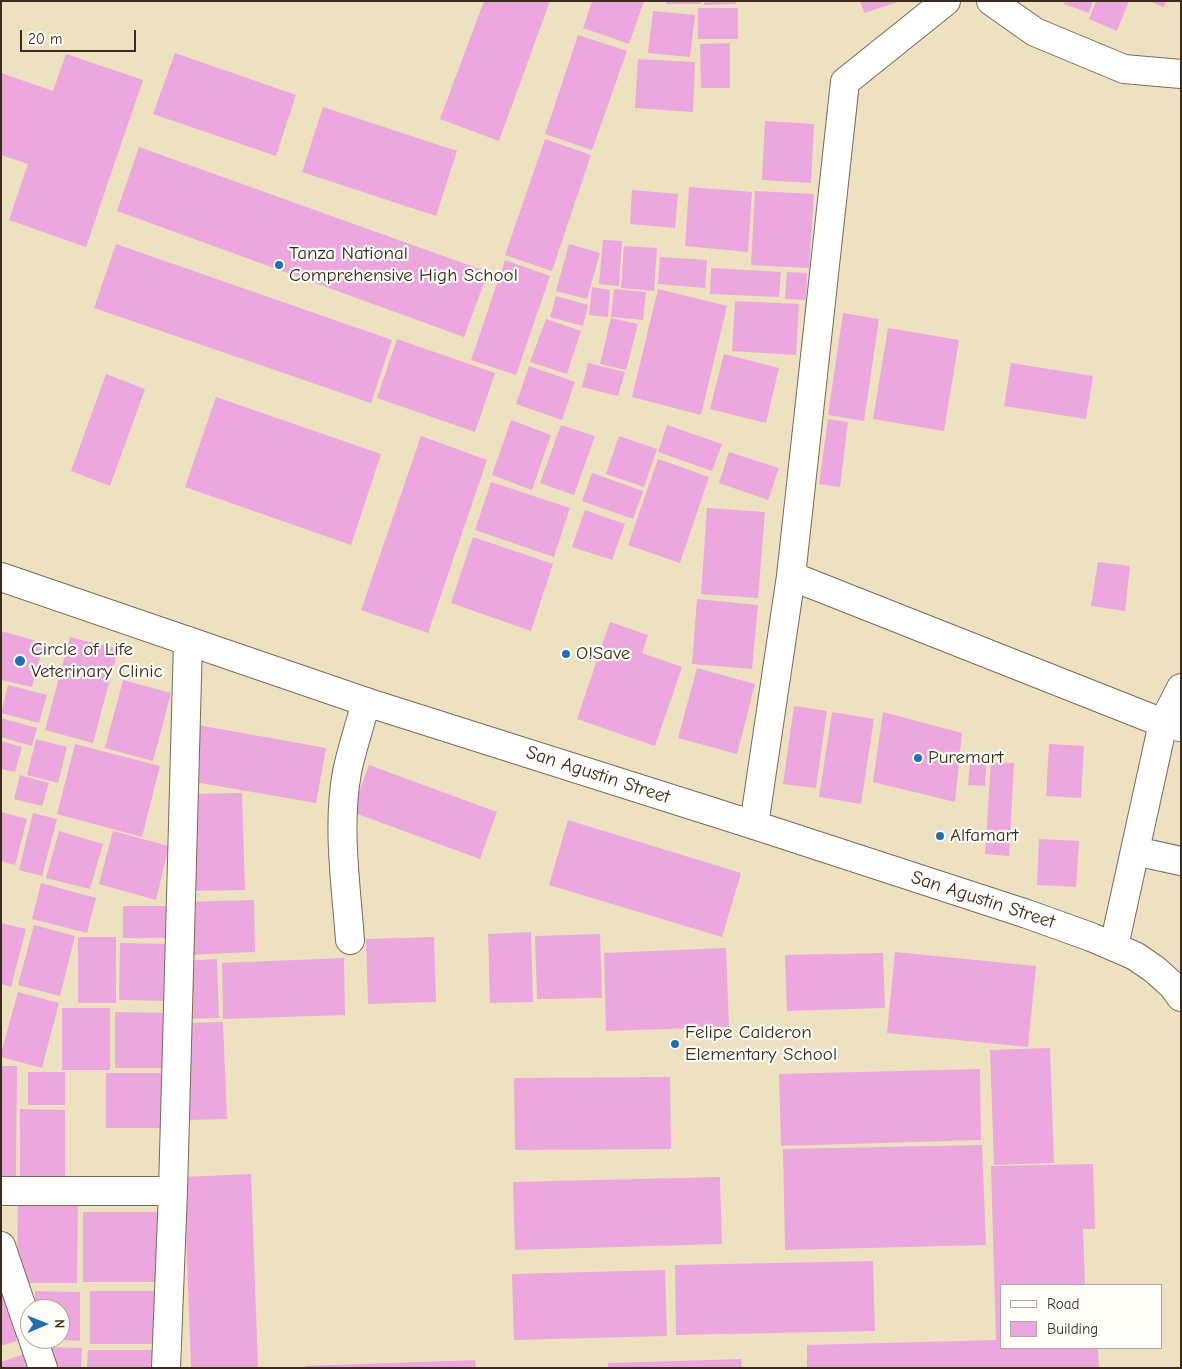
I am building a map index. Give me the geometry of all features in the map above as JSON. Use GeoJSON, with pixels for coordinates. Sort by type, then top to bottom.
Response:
{"type":"FeatureCollection","features":[{"type":"Feature","properties":{"kind":"street"},"geometry":{"type":"LineString","coordinates":[[754,825],[791,576],[845,82],[946,1]]}},
{"type":"Feature","properties":{"kind":"street"},"geometry":{"type":"LineString","coordinates":[[991,1],[1035,32],[1124,69],[1181,74]]}},
{"type":"Feature","properties":{"kind":"street"},"geometry":{"type":"LineString","coordinates":[[791,576],[1172,725]]}},
{"type":"Feature","properties":{"kind":"street","name":"San Agustin Street"},"geometry":{"type":"LineString","coordinates":[[1,577],[366,702],[1027,914],[1114,946],[1135,956],[1172,985],[1181,997]]}},
{"type":"Feature","properties":{"kind":"street"},"geometry":{"type":"LineString","coordinates":[[166,1368],[174,1191],[188,641]]}},
{"type":"Feature","properties":{"kind":"street"},"geometry":{"type":"LineString","coordinates":[[1114,946],[1135,850],[1181,688]]}},
{"type":"Feature","properties":{"kind":"street"},"geometry":{"type":"LineString","coordinates":[[350,940],[343,842],[344,802],[347,772],[366,702]]}},
{"type":"Feature","properties":{"kind":"street"},"geometry":{"type":"LineString","coordinates":[[1135,850],[1181,861]]}},
{"type":"Feature","properties":{"kind":"street"},"geometry":{"type":"LineString","coordinates":[[1,1191],[174,1191]]}},
{"type":"Feature","properties":{"kind":"street"},"geometry":{"type":"LineString","coordinates":[[1,1246],[20,1302]]}},
{"type":"Feature","properties":{"kind":"street"},"geometry":{"type":"LineString","coordinates":[[36,1349],[42,1368]]}},
{"type":"Feature","properties":{"kind":"building"},"geometry":{"type":"Polygon","coordinates":[[[484,1],[550,1],[499,141],[440,119],[484,1]]]}},
{"type":"Feature","properties":{"kind":"building"},"geometry":{"type":"Polygon","coordinates":[[[592,1],[644,1],[629,44],[583,28],[592,1]]]}},
{"type":"Feature","properties":{"kind":"building"},"geometry":{"type":"Polygon","coordinates":[[[666,1],[701,1],[701,4],[666,4],[666,1]]]}},
{"type":"Feature","properties":{"kind":"building"},"geometry":{"type":"Polygon","coordinates":[[[704,1],[736,1],[736,4],[704,5],[704,1]]]}},
{"type":"Feature","properties":{"kind":"building"},"geometry":{"type":"Polygon","coordinates":[[[860,1],[898,1],[898,2],[864,13],[860,1]]]}},
{"type":"Feature","properties":{"kind":"building"},"geometry":{"type":"Polygon","coordinates":[[[1065,1],[1093,1],[1089,13],[1064,4],[1065,1]]]}},
{"type":"Feature","properties":{"kind":"building"},"geometry":{"type":"Polygon","coordinates":[[[1096,1],[1129,1],[1117,31],[1089,19],[1096,1]]]}},
{"type":"Feature","properties":{"kind":"building"},"geometry":{"type":"Polygon","coordinates":[[[1148,1],[1166,1],[1164,7],[1148,1]]]}},
{"type":"Feature","properties":{"kind":"building"},"geometry":{"type":"Polygon","coordinates":[[[698,8],[738,8],[738,39],[698,39],[698,8]]]}},
{"type":"Feature","properties":{"kind":"building"},"geometry":{"type":"Polygon","coordinates":[[[653,11],[695,15],[690,57],[648,53],[653,11]]]}},
{"type":"Feature","properties":{"kind":"building"},"geometry":{"type":"Polygon","coordinates":[[[578,35],[627,51],[592,150],[545,134],[578,35]]]}},
{"type":"Feature","properties":{"kind":"building"},"geometry":{"type":"Polygon","coordinates":[[[730,43],[730,88],[701,88],[700,44],[730,43]]]}},
{"type":"Feature","properties":{"kind":"building"},"geometry":{"type":"Polygon","coordinates":[[[175,53],[296,95],[276,156],[153,114],[175,53]]]}},
{"type":"Feature","properties":{"kind":"building"},"geometry":{"type":"Polygon","coordinates":[[[66,54],[143,80],[86,247],[9,220],[28,164],[1,155],[1,73],[53,91],[66,54]]]}},
{"type":"Feature","properties":{"kind":"building"},"geometry":{"type":"Polygon","coordinates":[[[638,59],[695,62],[693,112],[635,108],[638,59]]]}},
{"type":"Feature","properties":{"kind":"building"},"geometry":{"type":"Polygon","coordinates":[[[323,107],[457,151],[436,216],[302,172],[323,107]]]}},
{"type":"Feature","properties":{"kind":"building"},"geometry":{"type":"Polygon","coordinates":[[[765,121],[814,124],[811,183],[762,180],[765,121]]]}},
{"type":"Feature","properties":{"kind":"building"},"geometry":{"type":"Polygon","coordinates":[[[545,139],[591,155],[552,271],[505,255],[545,139]]]}},
{"type":"Feature","properties":{"kind":"building"},"geometry":{"type":"Polygon","coordinates":[[[139,147],[488,272],[464,337],[117,211],[139,147]]]}},
{"type":"Feature","properties":{"kind":"building"},"geometry":{"type":"Polygon","coordinates":[[[689,187],[752,192],[748,252],[685,246],[689,187]]]}},
{"type":"Feature","properties":{"kind":"building"},"geometry":{"type":"Polygon","coordinates":[[[632,190],[678,194],[675,228],[630,224],[632,190]]]}},
{"type":"Feature","properties":{"kind":"building"},"geometry":{"type":"Polygon","coordinates":[[[755,191],[814,194],[809,268],[751,265],[755,191]]]}},
{"type":"Feature","properties":{"kind":"building"},"geometry":{"type":"Polygon","coordinates":[[[603,240],[622,241],[619,286],[599,284],[603,240]]]}},
{"type":"Feature","properties":{"kind":"building"},"geometry":{"type":"Polygon","coordinates":[[[116,244],[392,340],[371,403],[94,308],[116,244]]]}},
{"type":"Feature","properties":{"kind":"building"},"geometry":{"type":"Polygon","coordinates":[[[569,244],[600,253],[587,299],[556,291],[569,244]]]}},
{"type":"Feature","properties":{"kind":"building"},"geometry":{"type":"Polygon","coordinates":[[[624,246],[657,248],[654,291],[621,288],[624,246]]]}},
{"type":"Feature","properties":{"kind":"building"},"geometry":{"type":"Polygon","coordinates":[[[660,257],[707,260],[705,288],[658,284],[660,257]]]}},
{"type":"Feature","properties":{"kind":"building"},"geometry":{"type":"Polygon","coordinates":[[[505,260],[550,276],[516,375],[471,360],[505,260]]]}},
{"type":"Feature","properties":{"kind":"building"},"geometry":{"type":"Polygon","coordinates":[[[711,268],[781,272],[779,297],[710,294],[711,268]]]}},
{"type":"Feature","properties":{"kind":"building"},"geometry":{"type":"Polygon","coordinates":[[[787,272],[807,273],[806,300],[785,299],[787,272]]]}},
{"type":"Feature","properties":{"kind":"building"},"geometry":{"type":"Polygon","coordinates":[[[592,287],[610,290],[608,317],[589,315],[592,287]]]}},
{"type":"Feature","properties":{"kind":"building"},"geometry":{"type":"Polygon","coordinates":[[[614,289],[646,292],[643,320],[611,317],[614,289]]]}},
{"type":"Feature","properties":{"kind":"building"},"geometry":{"type":"Polygon","coordinates":[[[658,289],[727,306],[701,415],[632,397],[658,289]]]}},
{"type":"Feature","properties":{"kind":"building"},"geometry":{"type":"Polygon","coordinates":[[[556,296],[588,305],[583,326],[550,317],[556,296]]]}},
{"type":"Feature","properties":{"kind":"building"},"geometry":{"type":"Polygon","coordinates":[[[735,301],[799,304],[796,355],[732,351],[735,301]]]}},
{"type":"Feature","properties":{"kind":"building"},"geometry":{"type":"Polygon","coordinates":[[[843,313],[879,319],[864,421],[828,415],[843,313]]]}},
{"type":"Feature","properties":{"kind":"building"},"geometry":{"type":"Polygon","coordinates":[[[611,318],[638,324],[626,370],[600,364],[611,318]]]}},
{"type":"Feature","properties":{"kind":"building"},"geometry":{"type":"Polygon","coordinates":[[[546,319],[581,331],[567,374],[530,362],[546,319]]]}},
{"type":"Feature","properties":{"kind":"building"},"geometry":{"type":"Polygon","coordinates":[[[888,328],[959,340],[944,431],[873,419],[888,328]]]}},
{"type":"Feature","properties":{"kind":"building"},"geometry":{"type":"Polygon","coordinates":[[[397,339],[495,373],[475,432],[377,398],[397,339]]]}},
{"type":"Feature","properties":{"kind":"building"},"geometry":{"type":"Polygon","coordinates":[[[724,354],[779,368],[766,423],[710,409],[724,354]]]}},
{"type":"Feature","properties":{"kind":"building"},"geometry":{"type":"Polygon","coordinates":[[[588,363],[625,372],[618,396],[582,387],[588,363]]]}},
{"type":"Feature","properties":{"kind":"building"},"geometry":{"type":"Polygon","coordinates":[[[1011,363],[1093,376],[1086,419],[1004,406],[1011,363]]]}},
{"type":"Feature","properties":{"kind":"building"},"geometry":{"type":"Polygon","coordinates":[[[529,366],[575,382],[562,420],[516,404],[529,366]]]}},
{"type":"Feature","properties":{"kind":"building"},"geometry":{"type":"Polygon","coordinates":[[[106,374],[145,389],[110,486],[71,471],[106,374]]]}},
{"type":"Feature","properties":{"kind":"building"},"geometry":{"type":"Polygon","coordinates":[[[216,397],[381,454],[351,545],[185,487],[216,397]]]}},
{"type":"Feature","properties":{"kind":"building"},"geometry":{"type":"Polygon","coordinates":[[[828,419],[848,422],[840,487],[819,484],[828,419]]]}},
{"type":"Feature","properties":{"kind":"building"},"geometry":{"type":"Polygon","coordinates":[[[511,420],[551,435],[532,490],[492,475],[511,420]]]}},
{"type":"Feature","properties":{"kind":"building"},"geometry":{"type":"Polygon","coordinates":[[[561,425],[595,436],[574,495],[540,483],[561,425]]]}},
{"type":"Feature","properties":{"kind":"building"},"geometry":{"type":"Polygon","coordinates":[[[667,425],[722,444],[712,471],[658,452],[667,425]]]}},
{"type":"Feature","properties":{"kind":"building"},"geometry":{"type":"Polygon","coordinates":[[[421,436],[487,460],[428,633],[361,610],[421,436]]]}},
{"type":"Feature","properties":{"kind":"building"},"geometry":{"type":"Polygon","coordinates":[[[619,436],[657,449],[644,487],[606,474],[619,436]]]}},
{"type":"Feature","properties":{"kind":"building"},"geometry":{"type":"Polygon","coordinates":[[[729,452],[779,468],[768,500],[719,483],[729,452]]]}},
{"type":"Feature","properties":{"kind":"building"},"geometry":{"type":"Polygon","coordinates":[[[658,459],[709,477],[680,563],[628,545],[658,459]]]}},
{"type":"Feature","properties":{"kind":"building"},"geometry":{"type":"Polygon","coordinates":[[[592,473],[643,491],[633,519],[582,501],[592,473]]]}},
{"type":"Feature","properties":{"kind":"building"},"geometry":{"type":"Polygon","coordinates":[[[491,482],[570,508],[554,557],[475,530],[491,482]]]}},
{"type":"Feature","properties":{"kind":"building"},"geometry":{"type":"Polygon","coordinates":[[[707,508],[765,512],[758,598],[701,594],[707,508]]]}},
{"type":"Feature","properties":{"kind":"building"},"geometry":{"type":"Polygon","coordinates":[[[585,510],[625,524],[612,560],[572,547],[585,510]]]}},
{"type":"Feature","properties":{"kind":"building"},"geometry":{"type":"Polygon","coordinates":[[[473,537],[553,564],[531,631],[451,603],[473,537]]]}},
{"type":"Feature","properties":{"kind":"building"},"geometry":{"type":"Polygon","coordinates":[[[1098,562],[1130,566],[1125,611],[1091,606],[1098,562]]]}},
{"type":"Feature","properties":{"kind":"building"},"geometry":{"type":"Polygon","coordinates":[[[697,599],[758,605],[752,669],[692,664],[697,599]]]}},
{"type":"Feature","properties":{"kind":"building"},"geometry":{"type":"Polygon","coordinates":[[[610,622],[648,635],[642,653],[682,667],[655,746],[577,719],[610,622]]]}},
{"type":"Feature","properties":{"kind":"building","name":"Circle of Life Veterinary Clinic"},"geometry":{"type":"Polygon","coordinates":[[[1,631],[44,643],[32,687],[1,680],[1,631]]]}},
{"type":"Feature","properties":{"kind":"building"},"geometry":{"type":"Polygon","coordinates":[[[70,637],[118,649],[93,743],[45,730],[70,637]]]}},
{"type":"Feature","properties":{"kind":"building"},"geometry":{"type":"Polygon","coordinates":[[[697,668],[755,684],[737,754],[678,738],[697,668]]]}},
{"type":"Feature","properties":{"kind":"building"},"geometry":{"type":"Polygon","coordinates":[[[123,680],[171,693],[153,761],[105,748],[123,680]]]}},
{"type":"Feature","properties":{"kind":"building"},"geometry":{"type":"Polygon","coordinates":[[[8,685],[47,695],[39,723],[1,713],[8,685]]]}},
{"type":"Feature","properties":{"kind":"building"},"geometry":{"type":"Polygon","coordinates":[[[794,706],[827,711],[816,788],[783,784],[794,706]]]}},
{"type":"Feature","properties":{"kind":"building"},"geometry":{"type":"Polygon","coordinates":[[[832,712],[874,719],[861,804],[819,797],[832,712]]]}},
{"type":"Feature","properties":{"kind":"building","name":"Puremart"},"geometry":{"type":"Polygon","coordinates":[[[883,712],[962,733],[955,802],[873,782],[883,712]]]}},
{"type":"Feature","properties":{"kind":"building"},"geometry":{"type":"Polygon","coordinates":[[[1,718],[37,728],[32,746],[1,737],[1,718]]]}},
{"type":"Feature","properties":{"kind":"building"},"geometry":{"type":"Polygon","coordinates":[[[198,725],[326,748],[316,803],[189,781],[198,725]]]}},
{"type":"Feature","properties":{"kind":"building"},"geometry":{"type":"Polygon","coordinates":[[[36,739],[67,747],[58,783],[27,775],[36,739]]]}},
{"type":"Feature","properties":{"kind":"building"},"geometry":{"type":"Polygon","coordinates":[[[1,741],[22,747],[15,772],[1,769],[1,741]]]}},
{"type":"Feature","properties":{"kind":"building"},"geometry":{"type":"Polygon","coordinates":[[[75,744],[160,766],[142,837],[57,814],[75,744]]]}},
{"type":"Feature","properties":{"kind":"building"},"geometry":{"type":"Polygon","coordinates":[[[1049,744],[1084,746],[1081,798],[1046,796],[1049,744]]]}},
{"type":"Feature","properties":{"kind":"building"},"geometry":{"type":"Polygon","coordinates":[[[971,754],[987,755],[985,786],[968,785],[971,754]]]}},
{"type":"Feature","properties":{"kind":"building"},"geometry":{"type":"Polygon","coordinates":[[[991,762],[1014,763],[1009,856],[985,854],[991,762]]]}},
{"type":"Feature","properties":{"kind":"building"},"geometry":{"type":"Polygon","coordinates":[[[369,765],[497,812],[480,859],[352,812],[369,765]]]}},
{"type":"Feature","properties":{"kind":"building"},"geometry":{"type":"Polygon","coordinates":[[[20,775],[49,783],[42,806],[14,799],[20,775]]]}},
{"type":"Feature","properties":{"kind":"building"},"geometry":{"type":"Polygon","coordinates":[[[242,793],[245,890],[191,891],[188,794],[242,793]]]}},
{"type":"Feature","properties":{"kind":"building"},"geometry":{"type":"Polygon","coordinates":[[[1,812],[27,819],[15,865],[1,861],[1,812]]]}},
{"type":"Feature","properties":{"kind":"building"},"geometry":{"type":"Polygon","coordinates":[[[33,813],[57,819],[42,876],[19,870],[33,813]]]}},
{"type":"Feature","properties":{"kind":"building"},"geometry":{"type":"Polygon","coordinates":[[[568,820],[741,873],[722,937],[549,885],[568,820]]]}},
{"type":"Feature","properties":{"kind":"building"},"geometry":{"type":"Polygon","coordinates":[[[59,831],[103,844],[90,889],[46,878],[59,831]]]}},
{"type":"Feature","properties":{"kind":"building"},"geometry":{"type":"Polygon","coordinates":[[[113,831],[169,846],[156,900],[99,884],[113,831]]]}},
{"type":"Feature","properties":{"kind":"building"},"geometry":{"type":"Polygon","coordinates":[[[1039,839],[1079,841],[1076,887],[1037,885],[1039,839]]]}},
{"type":"Feature","properties":{"kind":"building"},"geometry":{"type":"Polygon","coordinates":[[[41,883],[96,898],[87,933],[32,919],[41,883]]]}},
{"type":"Feature","properties":{"kind":"building"},"geometry":{"type":"Polygon","coordinates":[[[254,900],[255,952],[185,955],[184,902],[254,900]]]}},
{"type":"Feature","properties":{"kind":"building"},"geometry":{"type":"Polygon","coordinates":[[[123,906],[167,906],[166,938],[123,938],[123,906]]]}},
{"type":"Feature","properties":{"kind":"building"},"geometry":{"type":"Polygon","coordinates":[[[1,923],[26,929],[11,987],[1,984],[1,923]]]}},
{"type":"Feature","properties":{"kind":"building"},"geometry":{"type":"Polygon","coordinates":[[[34,925],[75,936],[60,996],[18,985],[34,925]]]}},
{"type":"Feature","properties":{"kind":"building"},"geometry":{"type":"Polygon","coordinates":[[[531,932],[533,1002],[490,1003],[488,934],[531,932]]]}},
{"type":"Feature","properties":{"kind":"building"},"geometry":{"type":"Polygon","coordinates":[[[600,934],[602,998],[537,999],[535,936],[600,934]]]}},
{"type":"Feature","properties":{"kind":"building"},"geometry":{"type":"Polygon","coordinates":[[[78,937],[116,937],[116,1003],[78,1003],[78,937]]]}},
{"type":"Feature","properties":{"kind":"building"},"geometry":{"type":"Polygon","coordinates":[[[434,937],[436,1002],[368,1004],[366,939],[434,937]]]}},
{"type":"Feature","properties":{"kind":"building"},"geometry":{"type":"Polygon","coordinates":[[[120,943],[170,944],[170,1001],[119,1000],[120,943]]]}},
{"type":"Feature","properties":{"kind":"building"},"geometry":{"type":"Polygon","coordinates":[[[726,948],[729,1027],[606,1031],[604,953],[726,948]]]}},
{"type":"Feature","properties":{"kind":"building"},"geometry":{"type":"Polygon","coordinates":[[[895,952],[1036,966],[1028,1047],[887,1033],[895,952]]]}},
{"type":"Feature","properties":{"kind":"building"},"geometry":{"type":"Polygon","coordinates":[[[883,953],[885,1008],[787,1011],[785,955],[883,953]]]}},
{"type":"Feature","properties":{"kind":"building"},"geometry":{"type":"Polygon","coordinates":[[[344,958],[345,1015],[223,1019],[222,963],[344,958]]]}},
{"type":"Feature","properties":{"kind":"building"},"geometry":{"type":"Polygon","coordinates":[[[217,959],[219,1018],[185,1019],[184,961],[217,959]]]}},
{"type":"Feature","properties":{"kind":"building"},"geometry":{"type":"Polygon","coordinates":[[[18,992],[59,1003],[42,1068],[1,1057],[18,992]]]}},
{"type":"Feature","properties":{"kind":"building"},"geometry":{"type":"Polygon","coordinates":[[[62,1008],[110,1008],[110,1070],[62,1070],[62,1008]]]}},
{"type":"Feature","properties":{"kind":"building"},"geometry":{"type":"Polygon","coordinates":[[[115,1012],[169,1013],[169,1068],[115,1068],[115,1012]]]}},
{"type":"Feature","properties":{"kind":"building"},"geometry":{"type":"Polygon","coordinates":[[[223,1022],[227,1119],[186,1120],[183,1023],[223,1022]]]}},
{"type":"Feature","properties":{"kind":"building"},"geometry":{"type":"Polygon","coordinates":[[[1050,1048],[1054,1163],[994,1165],[990,1050],[1050,1048]]]}},
{"type":"Feature","properties":{"kind":"building"},"geometry":{"type":"Polygon","coordinates":[[[1,1066],[17,1066],[16,1176],[1,1176],[1,1066]]]}},
{"type":"Feature","properties":{"kind":"building"},"geometry":{"type":"Polygon","coordinates":[[[980,1069],[981,1140],[781,1146],[779,1074],[980,1069]]]}},
{"type":"Feature","properties":{"kind":"building"},"geometry":{"type":"Polygon","coordinates":[[[28,1072],[65,1072],[65,1105],[28,1105],[28,1072]]]}},
{"type":"Feature","properties":{"kind":"building"},"geometry":{"type":"Polygon","coordinates":[[[106,1073],[169,1073],[169,1128],[106,1128],[106,1073]]]}},
{"type":"Feature","properties":{"kind":"building"},"geometry":{"type":"Polygon","coordinates":[[[670,1077],[671,1149],[515,1150],[514,1078],[670,1077]]]}},
{"type":"Feature","properties":{"kind":"building"},"geometry":{"type":"Polygon","coordinates":[[[20,1109],[65,1110],[65,1180],[20,1179],[20,1109]]]}},
{"type":"Feature","properties":{"kind":"building"},"geometry":{"type":"Polygon","coordinates":[[[982,1145],[986,1245],[785,1250],[783,1149],[982,1145]]]}},
{"type":"Feature","properties":{"kind":"building"},"geometry":{"type":"Polygon","coordinates":[[[1093,1164],[1095,1229],[1083,1229],[1085,1284],[1000,1284],[1000,1349],[1098,1349],[1099,1368],[807,1368],[807,1345],[996,1340],[991,1166],[1093,1164]]]}},
{"type":"Feature","properties":{"kind":"building"},"geometry":{"type":"Polygon","coordinates":[[[251,1174],[258,1368],[191,1368],[184,1177],[251,1174]]]}},
{"type":"Feature","properties":{"kind":"building"},"geometry":{"type":"Polygon","coordinates":[[[720,1177],[722,1244],[515,1250],[513,1182],[720,1177]]]}},
{"type":"Feature","properties":{"kind":"building"},"geometry":{"type":"Polygon","coordinates":[[[18,1195],[78,1195],[77,1283],[17,1283],[18,1195]]]}},
{"type":"Feature","properties":{"kind":"building"},"geometry":{"type":"Polygon","coordinates":[[[83,1212],[162,1212],[161,1282],[83,1282],[83,1212]]]}},
{"type":"Feature","properties":{"kind":"building"},"geometry":{"type":"Polygon","coordinates":[[[873,1261],[875,1331],[676,1335],[675,1265],[873,1261]]]}},
{"type":"Feature","properties":{"kind":"building"},"geometry":{"type":"Polygon","coordinates":[[[665,1270],[667,1336],[514,1340],[512,1274],[665,1270]]]}},
{"type":"Feature","properties":{"kind":"building"},"geometry":{"type":"Polygon","coordinates":[[[1,1281],[20,1319],[20,1340],[1,1346],[1,1281]]]}},
{"type":"Feature","properties":{"kind":"building"},"geometry":{"type":"Polygon","coordinates":[[[35,1291],[80,1292],[80,1341],[70,1340],[70,1299],[35,1299],[35,1291]]]}},
{"type":"Feature","properties":{"kind":"building"},"geometry":{"type":"Polygon","coordinates":[[[90,1291],[160,1291],[161,1344],[90,1344],[90,1291]]]}},
{"type":"Feature","properties":{"kind":"building"},"geometry":{"type":"Polygon","coordinates":[[[82,1348],[81,1368],[51,1368],[51,1349],[82,1348]]]}},
{"type":"Feature","properties":{"kind":"building"},"geometry":{"type":"Polygon","coordinates":[[[88,1350],[157,1350],[157,1368],[87,1368],[88,1350]]]}},
{"type":"Feature","properties":{"kind":"building"},"geometry":{"type":"Polygon","coordinates":[[[24,1354],[28,1368],[1,1368],[1,1362],[24,1354]]]}},
{"type":"Feature","properties":{"kind":"building"},"geometry":{"type":"Polygon","coordinates":[[[741,1359],[742,1368],[608,1368],[608,1363],[741,1359]]]}},
{"type":"Feature","properties":{"kind":"building"},"geometry":{"type":"Polygon","coordinates":[[[475,1360],[476,1368],[305,1368],[305,1366],[475,1360]]]}},
{"type":"Feature","properties":{"kind":"place","name":"Tanza National Comprehensive High School"},"geometry":{"type":"Point","coordinates":[279,265]}},
{"type":"Feature","properties":{"kind":"place","name":"O!Save"},"geometry":{"type":"Point","coordinates":[566,654]}},
{"type":"Feature","properties":{"kind":"place","name":"Circle of Life Veterinary Clinic"},"geometry":{"type":"Point","coordinates":[20,661]}},
{"type":"Feature","properties":{"kind":"place","name":"Puremart"},"geometry":{"type":"Point","coordinates":[918,758]}},
{"type":"Feature","properties":{"kind":"place","name":"Alfamart"},"geometry":{"type":"Point","coordinates":[940,836]}},
{"type":"Feature","properties":{"kind":"place","name":"Felipe Calderon Elementary School"},"geometry":{"type":"Point","coordinates":[675,1044]}}]}
